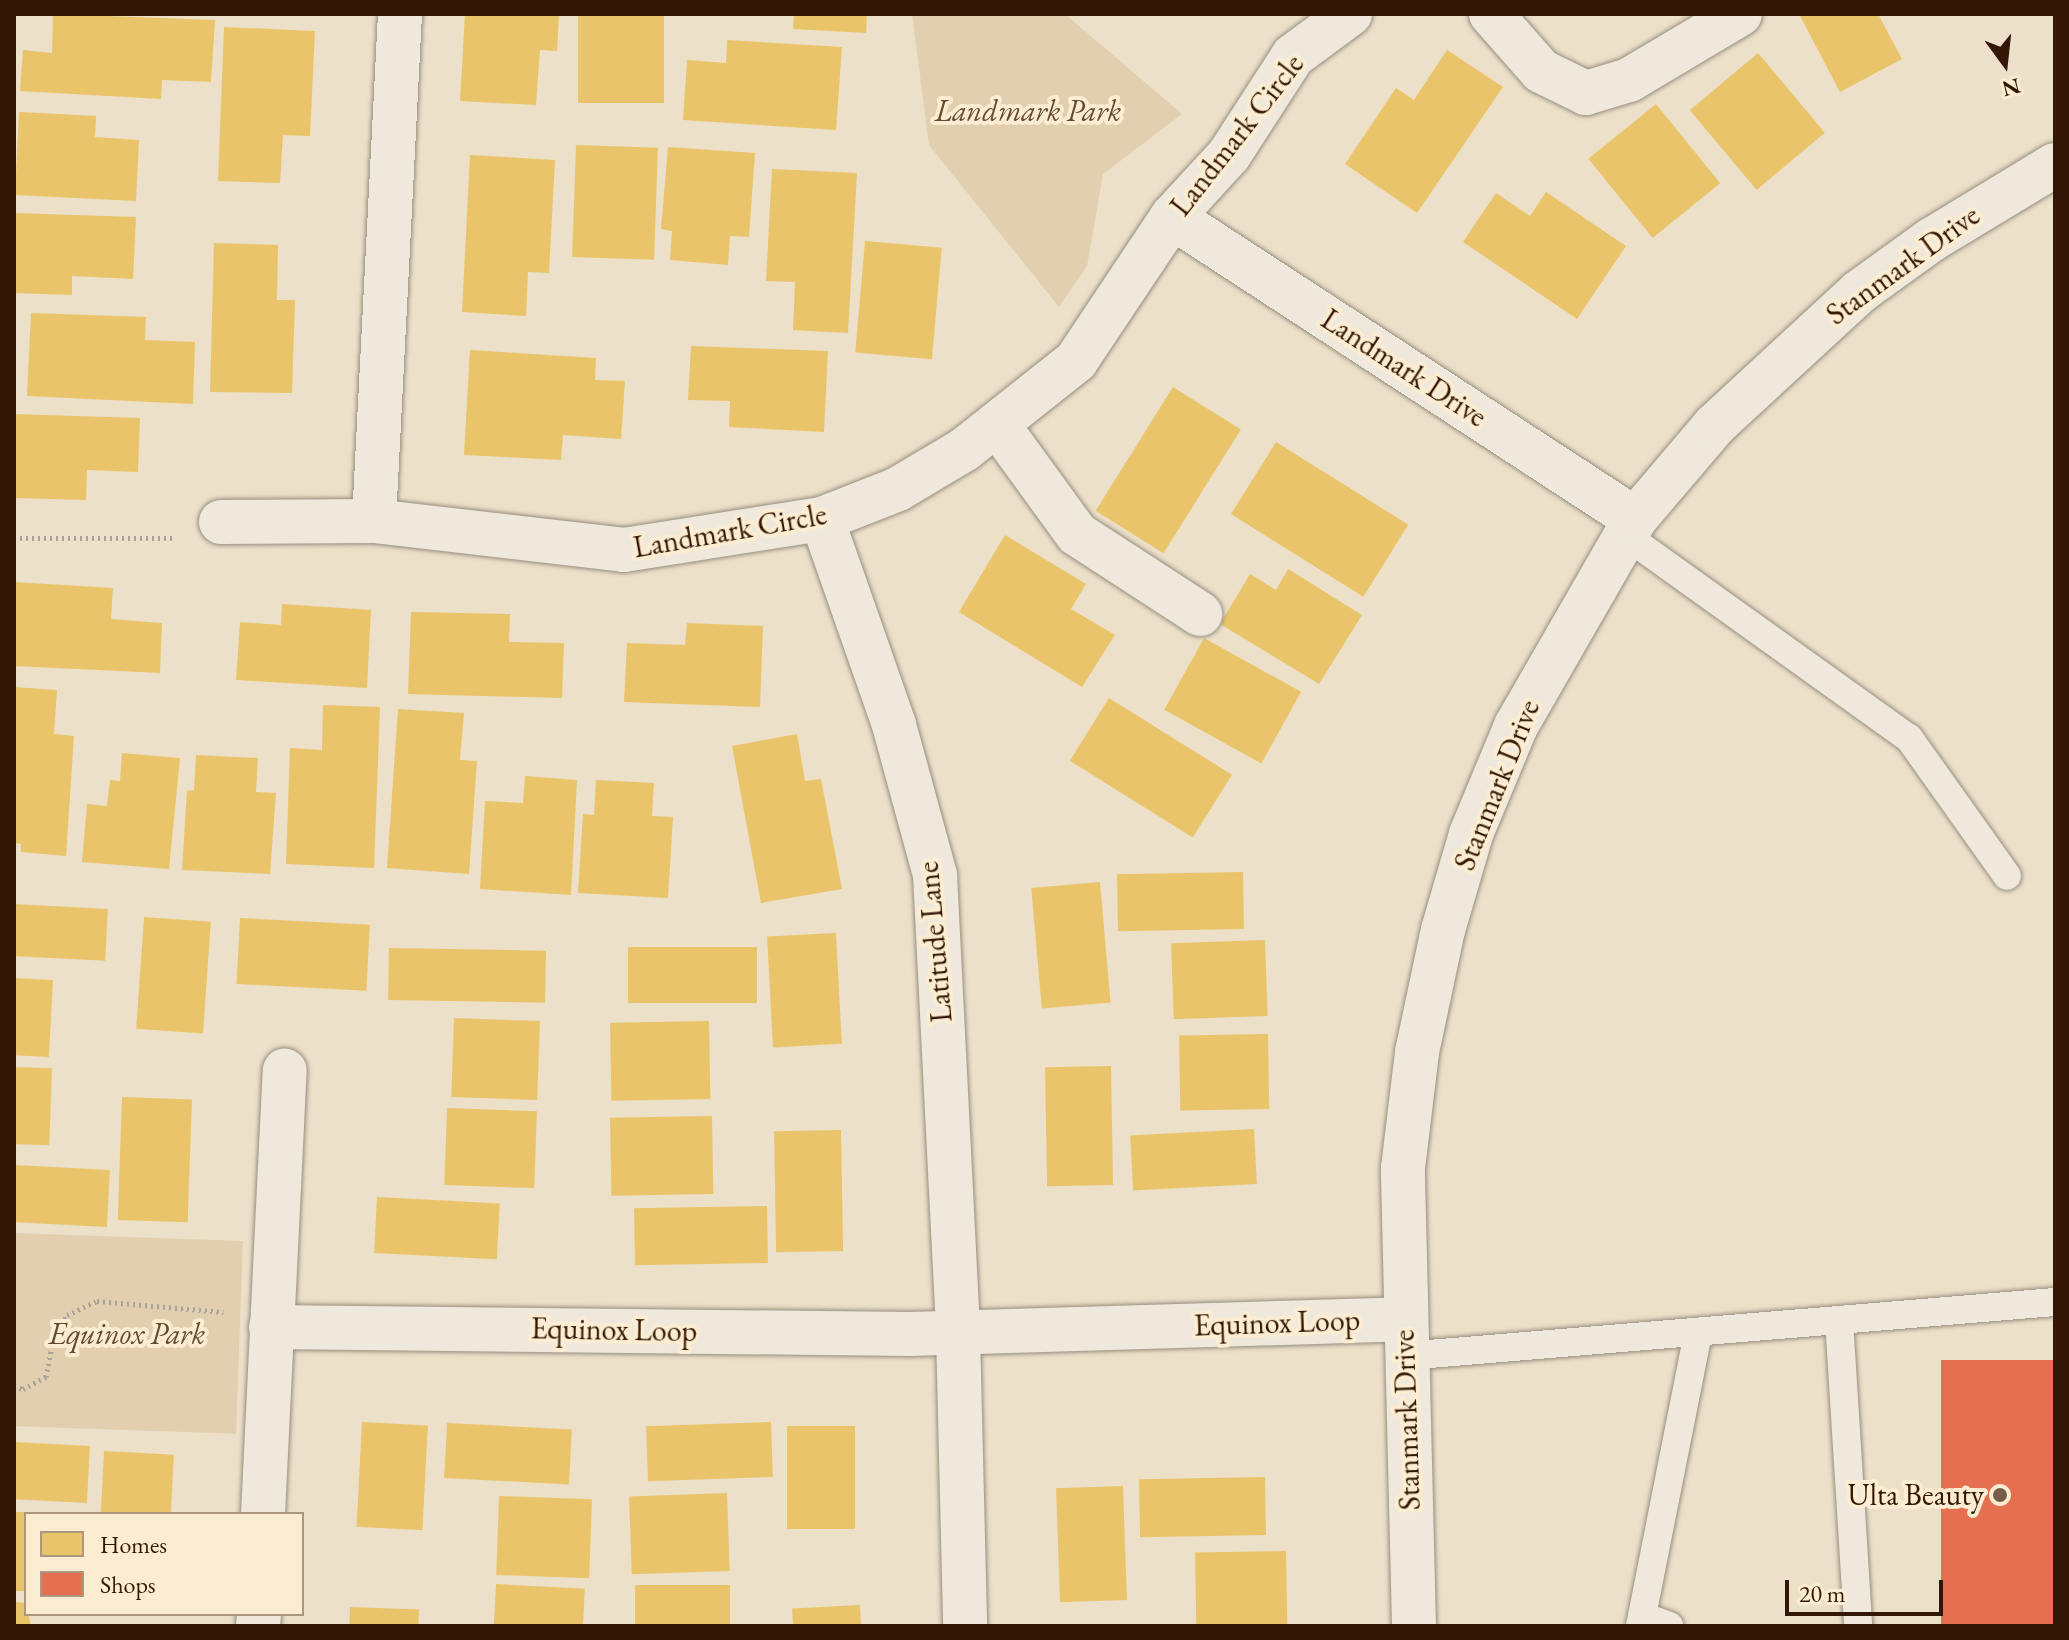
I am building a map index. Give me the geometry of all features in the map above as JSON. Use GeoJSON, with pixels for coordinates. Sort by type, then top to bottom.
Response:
{"type":"FeatureCollection","features":[{"type":"Feature","properties":{"kind":"street"},"geometry":{"type":"LineString","coordinates":[[374,521],[400,14]]}},
{"type":"Feature","properties":{"kind":"street","name":"Landmark Circle"},"geometry":{"type":"LineString","coordinates":[[221,522],[374,521],[624,550],[822,519],[898,489],[997,424],[1076,361],[1172,217],[1229,155],[1293,56],[1350,14]]}},
{"type":"Feature","properties":{"kind":"street"},"geometry":{"type":"LineString","coordinates":[[1491,14],[1541,71],[1586,93],[1629,80],[1740,14]]}},
{"type":"Feature","properties":{"kind":"street","name":"Stanmark Drive"},"geometry":{"type":"LineString","coordinates":[[1414,1626],[1404,1338],[1403,1168],[1417,1052],[1443,930],[1471,834],[1516,726],[1630,527],[1715,425],[1859,292],[1942,232],[2055,165]]}},
{"type":"Feature","properties":{"kind":"street","name":"Landmark Drive"},"geometry":{"type":"LineString","coordinates":[[1172,217],[1630,527]]}},
{"type":"Feature","properties":{"kind":"street"},"geometry":{"type":"LineString","coordinates":[[997,424],[1077,534],[1200,614]]}},
{"type":"Feature","properties":{"kind":"street","name":"Latitude Lane"},"geometry":{"type":"LineString","coordinates":[[822,519],[894,725],[935,875],[958,1333]]}},
{"type":"Feature","properties":{"kind":"street"},"geometry":{"type":"LineString","coordinates":[[263,1512],[285,1071]]}},
{"type":"Feature","properties":{"kind":"street","name":"Equinox Loop"},"geometry":{"type":"LineString","coordinates":[[271,1327],[1404,1338]]}},
{"type":"Feature","properties":{"kind":"street"},"geometry":{"type":"LineString","coordinates":[[958,1333],[965,1626]]}},
{"type":"Feature","properties":{"kind":"lane"},"geometry":{"type":"LineString","coordinates":[[1630,527],[1909,738],[2007,876]]}},
{"type":"Feature","properties":{"kind":"lane"},"geometry":{"type":"LineString","coordinates":[[1404,1338],[1698,1332],[2055,1302]]}},
{"type":"Feature","properties":{"kind":"lane"},"geometry":{"type":"LineString","coordinates":[[1839,1320],[1858,1626]]}},
{"type":"Feature","properties":{"kind":"lane"},"geometry":{"type":"LineString","coordinates":[[1669,1626],[1641,1621],[1698,1332]]}},
{"type":"Feature","properties":{"kind":"path"},"geometry":{"type":"LineString","coordinates":[[14,538],[169,540],[221,522]]}},
{"type":"Feature","properties":{"kind":"path"},"geometry":{"type":"LineString","coordinates":[[14,1386],[23,1389],[46,1377],[52,1346],[67,1315],[97,1301],[207,1307],[271,1327]]}},
{"type":"Feature","properties":{"kind":"green space","name":"Landmark Park"},"geometry":{"type":"Polygon","coordinates":[[[912,14],[1065,14],[1182,114],[1103,174],[1087,266],[1059,307],[929,145],[912,14]]]}},
{"type":"Feature","properties":{"kind":"green space","name":"Equinox Park"},"geometry":{"type":"Polygon","coordinates":[[[14,1233],[243,1241],[236,1434],[14,1426],[14,1233]]]}},
{"type":"Feature","properties":{"kind":"building: Homes"},"geometry":{"type":"Polygon","coordinates":[[[53,14],[215,20],[211,82],[162,80],[161,99],[20,91],[23,50],[52,53],[53,14]]]}},
{"type":"Feature","properties":{"kind":"building: Homes"},"geometry":{"type":"Polygon","coordinates":[[[465,14],[559,14],[557,51],[540,50],[536,105],[460,101],[465,14]]]}},
{"type":"Feature","properties":{"kind":"building: Homes"},"geometry":{"type":"Polygon","coordinates":[[[578,14],[664,14],[664,103],[578,103],[578,14]]]}},
{"type":"Feature","properties":{"kind":"building: Homes"},"geometry":{"type":"Polygon","coordinates":[[[794,14],[867,14],[866,33],[793,29],[794,14]]]}},
{"type":"Feature","properties":{"kind":"building: Homes"},"geometry":{"type":"Polygon","coordinates":[[[1799,14],[1878,14],[1902,59],[1840,92],[1799,14]]]}},
{"type":"Feature","properties":{"kind":"building: Homes"},"geometry":{"type":"Polygon","coordinates":[[[224,27],[315,31],[310,136],[283,135],[280,183],[218,181],[224,27]]]}},
{"type":"Feature","properties":{"kind":"building: Homes"},"geometry":{"type":"Polygon","coordinates":[[[727,40],[842,47],[836,130],[683,120],[687,60],[726,63],[727,40]]]}},
{"type":"Feature","properties":{"kind":"building: Homes"},"geometry":{"type":"Polygon","coordinates":[[[1447,50],[1503,87],[1417,213],[1345,164],[1396,88],[1414,100],[1447,50]]]}},
{"type":"Feature","properties":{"kind":"building: Homes"},"geometry":{"type":"Polygon","coordinates":[[[1758,53],[1825,133],[1757,190],[1690,110],[1758,53]]]}},
{"type":"Feature","properties":{"kind":"building: Homes"},"geometry":{"type":"Polygon","coordinates":[[[1656,104],[1720,183],[1653,238],[1588,159],[1656,104]]]}},
{"type":"Feature","properties":{"kind":"building: Homes"},"geometry":{"type":"Polygon","coordinates":[[[19,112],[96,116],[95,137],[139,140],[136,201],[15,195],[19,112]]]}},
{"type":"Feature","properties":{"kind":"building: Homes"},"geometry":{"type":"Polygon","coordinates":[[[576,145],[658,148],[654,260],[572,257],[576,145]]]}},
{"type":"Feature","properties":{"kind":"building: Homes"},"geometry":{"type":"Polygon","coordinates":[[[668,147],[755,153],[749,237],[730,236],[728,265],[670,260],[672,231],[661,229],[668,147]]]}},
{"type":"Feature","properties":{"kind":"building: Homes"},"geometry":{"type":"Polygon","coordinates":[[[470,155],[555,160],[549,273],[528,272],[526,316],[462,312],[470,155]]]}},
{"type":"Feature","properties":{"kind":"building: Homes"},"geometry":{"type":"Polygon","coordinates":[[[772,169],[857,173],[848,333],[793,330],[795,282],[766,281],[772,169]]]}},
{"type":"Feature","properties":{"kind":"building: Homes"},"geometry":{"type":"Polygon","coordinates":[[[1546,192],[1626,246],[1577,319],[1463,242],[1496,193],[1530,216],[1546,192]]]}},
{"type":"Feature","properties":{"kind":"building: Homes"},"geometry":{"type":"Polygon","coordinates":[[[14,213],[136,217],[133,279],[72,276],[72,295],[14,293],[14,213]]]}},
{"type":"Feature","properties":{"kind":"building: Homes"},"geometry":{"type":"Polygon","coordinates":[[[865,241],[942,248],[932,359],[855,353],[865,241]]]}},
{"type":"Feature","properties":{"kind":"building: Homes"},"geometry":{"type":"Polygon","coordinates":[[[214,243],[278,245],[277,300],[295,300],[292,393],[210,392],[214,243]]]}},
{"type":"Feature","properties":{"kind":"building: Homes"},"geometry":{"type":"Polygon","coordinates":[[[31,313],[146,317],[145,340],[195,342],[193,404],[27,396],[31,313]]]}},
{"type":"Feature","properties":{"kind":"building: Homes"},"geometry":{"type":"Polygon","coordinates":[[[691,346],[828,351],[824,432],[729,427],[730,401],[688,400],[691,346]]]}},
{"type":"Feature","properties":{"kind":"building: Homes"},"geometry":{"type":"Polygon","coordinates":[[[470,350],[596,358],[595,380],[625,381],[621,439],[563,435],[561,460],[464,455],[470,350]]]}},
{"type":"Feature","properties":{"kind":"building: Homes"},"geometry":{"type":"Polygon","coordinates":[[[1173,387],[1241,429],[1163,553],[1096,511],[1173,387]]]}},
{"type":"Feature","properties":{"kind":"building: Homes"},"geometry":{"type":"Polygon","coordinates":[[[14,414],[140,418],[138,472],[87,470],[86,500],[14,498],[14,414]]]}},
{"type":"Feature","properties":{"kind":"building: Homes"},"geometry":{"type":"Polygon","coordinates":[[[1276,442],[1408,525],[1363,597],[1231,514],[1276,442]]]}},
{"type":"Feature","properties":{"kind":"building: Homes"},"geometry":{"type":"Polygon","coordinates":[[[1005,535],[1086,584],[1071,609],[1115,635],[1082,687],[959,612],[1005,535]]]}},
{"type":"Feature","properties":{"kind":"building: Homes"},"geometry":{"type":"Polygon","coordinates":[[[1288,569],[1362,615],[1319,684],[1220,624],[1250,574],[1276,590],[1288,569]]]}},
{"type":"Feature","properties":{"kind":"building: Homes"},"geometry":{"type":"Polygon","coordinates":[[[14,582],[113,588],[111,619],[162,623],[160,673],[14,666],[14,582]]]}},
{"type":"Feature","properties":{"kind":"building: Homes"},"geometry":{"type":"Polygon","coordinates":[[[282,604],[371,610],[367,688],[236,680],[240,622],[281,625],[282,604]]]}},
{"type":"Feature","properties":{"kind":"building: Homes"},"geometry":{"type":"Polygon","coordinates":[[[411,612],[510,614],[509,642],[564,643],[562,698],[408,694],[411,612]]]}},
{"type":"Feature","properties":{"kind":"building: Homes"},"geometry":{"type":"Polygon","coordinates":[[[687,623],[763,626],[760,707],[624,702],[627,643],[685,645],[687,623]]]}},
{"type":"Feature","properties":{"kind":"building: Homes"},"geometry":{"type":"Polygon","coordinates":[[[1204,638],[1301,692],[1261,764],[1164,710],[1204,638]]]}},
{"type":"Feature","properties":{"kind":"building: Homes"},"geometry":{"type":"Polygon","coordinates":[[[14,687],[57,690],[54,734],[74,736],[66,856],[21,852],[21,844],[14,843],[14,687]]]}},
{"type":"Feature","properties":{"kind":"building: Homes"},"geometry":{"type":"Polygon","coordinates":[[[1109,698],[1232,775],[1193,838],[1070,761],[1109,698]]]}},
{"type":"Feature","properties":{"kind":"building: Homes"},"geometry":{"type":"Polygon","coordinates":[[[323,705],[380,707],[374,868],[286,864],[290,748],[322,750],[323,705]]]}},
{"type":"Feature","properties":{"kind":"building: Homes"},"geometry":{"type":"Polygon","coordinates":[[[398,709],[464,713],[460,760],[477,761],[469,874],[387,868],[398,709]]]}},
{"type":"Feature","properties":{"kind":"building: Homes"},"geometry":{"type":"Polygon","coordinates":[[[797,734],[805,781],[821,779],[842,889],[761,903],[732,746],[797,734]]]}},
{"type":"Feature","properties":{"kind":"building: Homes"},"geometry":{"type":"Polygon","coordinates":[[[122,753],[180,758],[169,869],[82,862],[87,804],[107,806],[110,780],[120,781],[122,753]]]}},
{"type":"Feature","properties":{"kind":"building: Homes"},"geometry":{"type":"Polygon","coordinates":[[[196,755],[258,758],[256,792],[276,793],[270,874],[182,870],[187,791],[194,790],[196,755]]]}},
{"type":"Feature","properties":{"kind":"building: Homes"},"geometry":{"type":"Polygon","coordinates":[[[525,776],[577,780],[571,895],[480,889],[485,801],[523,803],[525,776]]]}},
{"type":"Feature","properties":{"kind":"building: Homes"},"geometry":{"type":"Polygon","coordinates":[[[596,780],[654,783],[652,816],[673,817],[668,898],[578,893],[583,814],[594,815],[596,780]]]}},
{"type":"Feature","properties":{"kind":"building: Homes"},"geometry":{"type":"Polygon","coordinates":[[[1243,872],[1244,929],[1118,931],[1117,874],[1243,872]]]}},
{"type":"Feature","properties":{"kind":"building: Homes"},"geometry":{"type":"Polygon","coordinates":[[[1100,882],[1111,1003],[1042,1009],[1031,888],[1100,882]]]}},
{"type":"Feature","properties":{"kind":"building: Homes"},"geometry":{"type":"Polygon","coordinates":[[[14,904],[108,909],[105,961],[14,956],[14,904]]]}},
{"type":"Feature","properties":{"kind":"building: Homes"},"geometry":{"type":"Polygon","coordinates":[[[144,917],[211,922],[203,1033],[136,1029],[144,917]]]}},
{"type":"Feature","properties":{"kind":"building: Homes"},"geometry":{"type":"Polygon","coordinates":[[[240,918],[370,925],[366,991],[237,984],[240,918]]]}},
{"type":"Feature","properties":{"kind":"building: Homes"},"geometry":{"type":"Polygon","coordinates":[[[836,933],[842,1044],[773,1047],[767,937],[836,933]]]}},
{"type":"Feature","properties":{"kind":"building: Homes"},"geometry":{"type":"Polygon","coordinates":[[[1265,940],[1268,1016],[1174,1019],[1171,943],[1265,940]]]}},
{"type":"Feature","properties":{"kind":"building: Homes"},"geometry":{"type":"Polygon","coordinates":[[[628,947],[757,947],[757,1003],[628,1003],[628,947]]]}},
{"type":"Feature","properties":{"kind":"building: Homes"},"geometry":{"type":"Polygon","coordinates":[[[389,948],[546,951],[545,1003],[388,1000],[389,948]]]}},
{"type":"Feature","properties":{"kind":"building: Homes"},"geometry":{"type":"Polygon","coordinates":[[[14,978],[53,980],[49,1057],[14,1055],[14,978]]]}},
{"type":"Feature","properties":{"kind":"building: Homes"},"geometry":{"type":"Polygon","coordinates":[[[454,1018],[540,1021],[537,1100],[451,1097],[454,1018]]]}},
{"type":"Feature","properties":{"kind":"building: Homes"},"geometry":{"type":"Polygon","coordinates":[[[709,1021],[710,1099],[611,1101],[610,1023],[709,1021]]]}},
{"type":"Feature","properties":{"kind":"building: Homes"},"geometry":{"type":"Polygon","coordinates":[[[1268,1034],[1269,1109],[1180,1111],[1179,1036],[1268,1034]]]}},
{"type":"Feature","properties":{"kind":"building: Homes"},"geometry":{"type":"Polygon","coordinates":[[[1111,1066],[1113,1185],[1047,1186],[1045,1067],[1111,1066]]]}},
{"type":"Feature","properties":{"kind":"building: Homes"},"geometry":{"type":"Polygon","coordinates":[[[14,1067],[52,1068],[49,1145],[14,1144],[14,1067]]]}},
{"type":"Feature","properties":{"kind":"building: Homes"},"geometry":{"type":"Polygon","coordinates":[[[122,1097],[192,1099],[188,1222],[118,1220],[122,1097]]]}},
{"type":"Feature","properties":{"kind":"building: Homes"},"geometry":{"type":"Polygon","coordinates":[[[447,1108],[537,1111],[534,1188],[444,1185],[447,1108]]]}},
{"type":"Feature","properties":{"kind":"building: Homes"},"geometry":{"type":"Polygon","coordinates":[[[712,1116],[713,1194],[611,1196],[610,1118],[712,1116]]]}},
{"type":"Feature","properties":{"kind":"building: Homes"},"geometry":{"type":"Polygon","coordinates":[[[1254,1129],[1257,1184],[1133,1190],[1130,1135],[1254,1129]]]}},
{"type":"Feature","properties":{"kind":"building: Homes"},"geometry":{"type":"Polygon","coordinates":[[[841,1130],[843,1251],[776,1252],[774,1131],[841,1130]]]}},
{"type":"Feature","properties":{"kind":"building: Homes"},"geometry":{"type":"Polygon","coordinates":[[[14,1165],[110,1170],[107,1227],[14,1222],[14,1165]]]}},
{"type":"Feature","properties":{"kind":"building: Homes"},"geometry":{"type":"Polygon","coordinates":[[[377,1197],[500,1203],[497,1259],[374,1253],[377,1197]]]}},
{"type":"Feature","properties":{"kind":"building: Homes"},"geometry":{"type":"Polygon","coordinates":[[[767,1206],[768,1263],[635,1265],[634,1208],[767,1206]]]}},
{"type":"Feature","properties":{"kind":"building: Homes"},"geometry":{"type":"Polygon","coordinates":[[[362,1422],[428,1425],[422,1530],[357,1527],[362,1422]]]}},
{"type":"Feature","properties":{"kind":"building: Homes"},"geometry":{"type":"Polygon","coordinates":[[[771,1422],[773,1477],[648,1481],[646,1426],[771,1422]]]}},
{"type":"Feature","properties":{"kind":"building: Homes"},"geometry":{"type":"Polygon","coordinates":[[[447,1423],[572,1430],[569,1484],[444,1478],[447,1423]]]}},
{"type":"Feature","properties":{"kind":"building: Homes"},"geometry":{"type":"Polygon","coordinates":[[[787,1426],[855,1426],[855,1529],[787,1529],[787,1426]]]}},
{"type":"Feature","properties":{"kind":"building: Homes"},"geometry":{"type":"Polygon","coordinates":[[[14,1442],[90,1446],[87,1503],[14,1499],[14,1442]]]}},
{"type":"Feature","properties":{"kind":"building: Homes"},"geometry":{"type":"Polygon","coordinates":[[[104,1451],[174,1455],[171,1512],[101,1512],[104,1451]]]}},
{"type":"Feature","properties":{"kind":"building: Homes"},"geometry":{"type":"Polygon","coordinates":[[[1265,1477],[1266,1535],[1140,1537],[1139,1479],[1265,1477]]]}},
{"type":"Feature","properties":{"kind":"building: Homes"},"geometry":{"type":"Polygon","coordinates":[[[1123,1486],[1127,1600],[1060,1602],[1056,1488],[1123,1486]]]}},
{"type":"Feature","properties":{"kind":"building: Homes"},"geometry":{"type":"Polygon","coordinates":[[[727,1493],[730,1571],[632,1574],[629,1496],[727,1493]]]}},
{"type":"Feature","properties":{"kind":"building: Homes"},"geometry":{"type":"Polygon","coordinates":[[[499,1496],[592,1499],[589,1578],[496,1575],[499,1496]]]}},
{"type":"Feature","properties":{"kind":"building: Homes"},"geometry":{"type":"Polygon","coordinates":[[[14,1512],[24,1512],[24,1591],[14,1591],[14,1512]]]}},
{"type":"Feature","properties":{"kind":"building: Homes"},"geometry":{"type":"Polygon","coordinates":[[[1286,1551],[1287,1626],[1196,1626],[1195,1553],[1286,1551]]]}},
{"type":"Feature","properties":{"kind":"building: Homes"},"geometry":{"type":"Polygon","coordinates":[[[496,1584],[585,1589],[583,1626],[494,1626],[496,1584]]]}},
{"type":"Feature","properties":{"kind":"building: Homes"},"geometry":{"type":"Polygon","coordinates":[[[635,1585],[730,1585],[730,1626],[635,1626],[635,1585]]]}},
{"type":"Feature","properties":{"kind":"building: Homes"},"geometry":{"type":"Polygon","coordinates":[[[14,1602],[24,1603],[24,1616],[29,1616],[31,1626],[14,1626],[14,1602]]]}},
{"type":"Feature","properties":{"kind":"building: Homes"},"geometry":{"type":"Polygon","coordinates":[[[860,1605],[861,1626],[793,1626],[792,1609],[860,1605]]]}},
{"type":"Feature","properties":{"kind":"building: Homes"},"geometry":{"type":"Polygon","coordinates":[[[350,1607],[419,1609],[418,1626],[349,1626],[350,1607]]]}},
{"type":"Feature","properties":{"kind":"building: Shops","name":"Ulta Beauty"},"geometry":{"type":"Polygon","coordinates":[[[1941,1360],[2055,1360],[2055,1626],[1941,1626],[1941,1360]]]}},
{"type":"Feature","properties":{"kind":"place","name":"Ulta Beauty"},"geometry":{"type":"Point","coordinates":[2000,1495]}}]}
